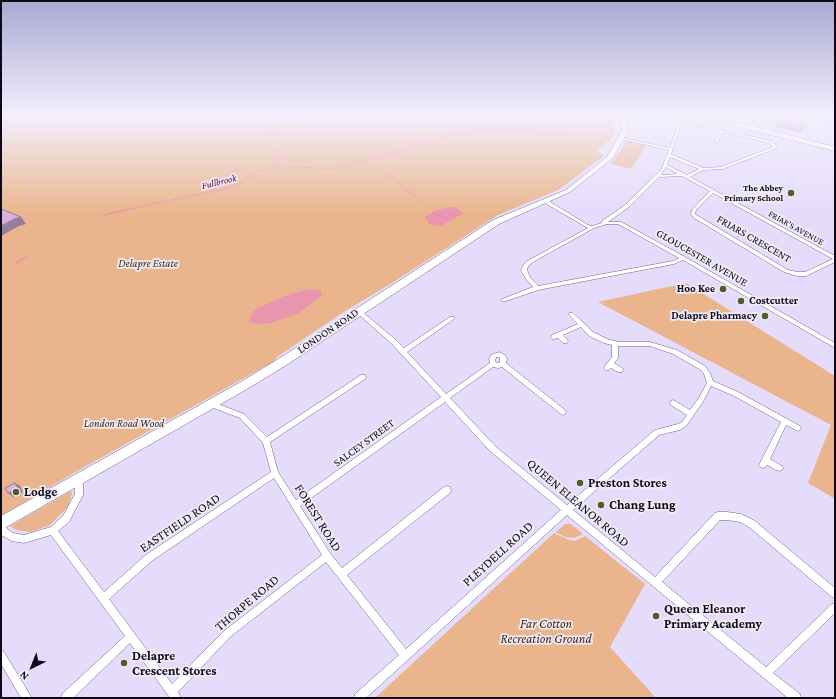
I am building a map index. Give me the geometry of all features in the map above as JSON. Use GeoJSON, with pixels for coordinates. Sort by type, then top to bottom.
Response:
{"type":"FeatureCollection","features":[{"type":"Feature","properties":{"kind":"highway","name":"LONDON ROAD"},"geometry":{"type":"LineString","coordinates":[[1,523],[284,361],[358,311],[496,222],[568,191],[610,158],[615,149]]}},
{"type":"Feature","properties":{"kind":"street"},"geometry":{"type":"LineString","coordinates":[[600,225],[627,206],[657,176],[665,165],[671,149]]}},
{"type":"Feature","properties":{"kind":"street"},"geometry":{"type":"LineString","coordinates":[[657,176],[669,174],[685,176],[702,169],[722,168],[772,149]]}},
{"type":"Feature","properties":{"kind":"street"},"geometry":{"type":"LineString","coordinates":[[669,155],[702,169]]}},
{"type":"Feature","properties":{"kind":"street","name":"FRIAR'S AVENUE"},"geometry":{"type":"LineString","coordinates":[[665,165],[835,259]]}},
{"type":"Feature","properties":{"kind":"street","name":"FRIARS CRESCENT"},"geometry":{"type":"LineString","coordinates":[[712,191],[694,210],[693,214],[786,271],[797,274],[806,274],[835,259]]}},
{"type":"Feature","properties":{"kind":"street"},"geometry":{"type":"LineString","coordinates":[[545,201],[587,226],[592,227]]}},
{"type":"Feature","properties":{"kind":"street"},"geometry":{"type":"LineString","coordinates":[[615,215],[623,225]]}},
{"type":"Feature","properties":{"kind":"street","name":"GLOUCESTER AVENUE"},"geometry":{"type":"LineString","coordinates":[[537,288],[528,278],[524,270],[526,265],[531,260],[592,227],[612,222],[623,225],[683,258],[835,346]]}},
{"type":"Feature","properties":{"kind":"street"},"geometry":{"type":"LineString","coordinates":[[504,300],[537,288],[674,262],[683,258]]}},
{"type":"Feature","properties":{"kind":"street","name":"QUEEN ELEANOR ROAD"},"geometry":{"type":"LineString","coordinates":[[358,311],[394,342],[494,448],[567,510],[796,698]]}},
{"type":"Feature","properties":{"kind":"street"},"geometry":{"type":"LineString","coordinates":[[571,314],[581,325],[597,337],[615,343],[640,343],[668,348],[703,368],[707,373],[710,383],[691,414],[673,403]]}},
{"type":"Feature","properties":{"kind":"street"},"geometry":{"type":"LineString","coordinates":[[403,352],[452,318]]}},
{"type":"Feature","properties":{"kind":"street"},"geometry":{"type":"LineString","coordinates":[[565,341],[556,336],[581,325]]}},
{"type":"Feature","properties":{"kind":"street"},"geometry":{"type":"LineString","coordinates":[[615,343],[615,358],[609,366],[620,370]]}},
{"type":"Feature","properties":{"kind":"street"},"geometry":{"type":"LineString","coordinates":[[503,364],[505,359],[500,355],[495,355],[492,358],[494,363],[499,365],[503,364],[563,412]]}},
{"type":"Feature","properties":{"kind":"street","name":"SALCEY STREET"},"geometry":{"type":"LineString","coordinates":[[296,505],[494,363]]}},
{"type":"Feature","properties":{"kind":"street"},"geometry":{"type":"LineString","coordinates":[[266,441],[363,377]]}},
{"type":"Feature","properties":{"kind":"street"},"geometry":{"type":"LineString","coordinates":[[710,383],[736,394],[798,428]]}},
{"type":"Feature","properties":{"kind":"street","name":"FOREST ROAD"},"geometry":{"type":"LineString","coordinates":[[210,404],[242,416],[266,441],[275,473],[327,556],[405,655]]}},
{"type":"Feature","properties":{"kind":"street","name":"PLEYDELL ROAD"},"geometry":{"type":"LineString","coordinates":[[359,698],[567,510],[657,432],[680,427],[691,414]]}},
{"type":"Feature","properties":{"kind":"street"},"geometry":{"type":"LineString","coordinates":[[779,468],[765,462],[786,421]]}},
{"type":"Feature","properties":{"kind":"street","name":"EASTFIELD ROAD"},"geometry":{"type":"LineString","coordinates":[[104,598],[150,557],[275,473]]}},
{"type":"Feature","properties":{"kind":"street"},"geometry":{"type":"LineString","coordinates":[[1,526],[4,532],[12,537],[24,539],[53,530],[66,519],[80,495],[79,485],[76,479]]}},
{"type":"Feature","properties":{"kind":"street"},"geometry":{"type":"LineString","coordinates":[[341,574],[447,490]]}},
{"type":"Feature","properties":{"kind":"street"},"geometry":{"type":"LineString","coordinates":[[656,582],[718,516],[741,518],[752,524],[835,594]]}},
{"type":"Feature","properties":{"kind":"street"},"geometry":{"type":"LineString","coordinates":[[53,530],[174,695]]}},
{"type":"Feature","properties":{"kind":"street","name":"THORPE ROAD"},"geometry":{"type":"LineString","coordinates":[[174,695],[228,634],[327,556]]}},
{"type":"Feature","properties":{"kind":"street"},"geometry":{"type":"LineString","coordinates":[[766,673],[835,607]]}},
{"type":"Feature","properties":{"kind":"street"},"geometry":{"type":"LineString","coordinates":[[66,698],[131,636]]}},
{"type":"Feature","properties":{"kind":"street"},"geometry":{"type":"LineString","coordinates":[[1,654],[26,698]]}},
{"type":"Feature","properties":{"kind":"green space","name":"Delapre Estate"},"geometry":{"type":"Polygon","coordinates":[[[1,149],[598,149],[596,150],[603,155],[558,190],[498,215],[342,313],[277,357],[273,362],[79,470],[1,516],[1,149]]]}},
{"type":"Feature","properties":{"kind":"green space"},"geometry":{"type":"Polygon","coordinates":[[[621,149],[644,149],[631,169],[610,163],[614,161],[621,149]]]}},
{"type":"Feature","properties":{"kind":"green space"},"geometry":{"type":"Polygon","coordinates":[[[686,283],[835,376],[835,499],[808,483],[831,425],[598,302],[686,283]]]}},
{"type":"Feature","properties":{"kind":"green space"},"geometry":{"type":"Polygon","coordinates":[[[71,491],[72,494],[68,507],[50,525],[31,532],[16,530],[10,526],[71,491]]]}},
{"type":"Feature","properties":{"kind":"green space"},"geometry":{"type":"Polygon","coordinates":[[[565,524],[571,524],[583,534],[574,538],[565,537],[556,532],[565,524]]]}},
{"type":"Feature","properties":{"kind":"green space","name":"Far Cotton Recreation Ground"},"geometry":{"type":"Polygon","coordinates":[[[554,533],[569,540],[575,541],[585,536],[645,584],[610,647],[656,698],[375,698],[554,533]]]}},
{"type":"Feature","properties":{"kind":"shaded area"},"geometry":{"type":"Polygon","coordinates":[[[454,207],[464,213],[441,226],[429,224],[425,217],[434,211],[454,207]]]}},
{"type":"Feature","properties":{"kind":"shaded area"},"geometry":{"type":"Polygon","coordinates":[[[309,289],[321,290],[322,295],[299,313],[271,323],[256,324],[248,322],[254,311],[258,308],[284,296],[309,289]]]}},
{"type":"Feature","properties":{"kind":"building"},"geometry":{"type":"Polygon","coordinates":[[[1,209],[21,217],[1,226],[1,209]]]}},
{"type":"Feature","properties":{"kind":"building"},"geometry":{"type":"Polygon","coordinates":[[[15,483],[18,489],[8,493],[5,488],[15,483]]]}},
{"type":"Feature","properties":{"kind":"waterway"},"geometry":{"type":"LineString","coordinates":[[272,149],[277,160],[278,168]]}},
{"type":"Feature","properties":{"kind":"waterway","name":"Fullbrook"},"geometry":{"type":"LineString","coordinates":[[130,209],[228,188],[243,183],[247,177],[259,171],[294,167],[334,169],[406,149]]}},
{"type":"Feature","properties":{"kind":"waterway"},"geometry":{"type":"LineString","coordinates":[[379,166],[423,203]]}},
{"type":"Feature","properties":{"kind":"waterway","name":"Fullbrook"},"geometry":{"type":"LineString","coordinates":[[104,215],[135,208]]}},
{"type":"Feature","properties":{"kind":"waterway"},"geometry":{"type":"LineString","coordinates":[[16,263],[26,257]]}},
{"type":"Feature","properties":{"kind":"place","name":"The Abbey Primary School"},"geometry":{"type":"Point","coordinates":[791,193]}},
{"type":"Feature","properties":{"kind":"place","name":"Hoo Kee"},"geometry":{"type":"Point","coordinates":[723,289]}},
{"type":"Feature","properties":{"kind":"place","name":"Costcutter"},"geometry":{"type":"Point","coordinates":[741,301]}},
{"type":"Feature","properties":{"kind":"place","name":"Delapre Pharmacy"},"geometry":{"type":"Point","coordinates":[765,316]}},
{"type":"Feature","properties":{"kind":"place","name":"Preston Stores"},"geometry":{"type":"Point","coordinates":[580,483]}},
{"type":"Feature","properties":{"kind":"place","name":"Lodge"},"geometry":{"type":"Point","coordinates":[16,492]}},
{"type":"Feature","properties":{"kind":"place","name":"Chang Lung"},"geometry":{"type":"Point","coordinates":[601,505]}},
{"type":"Feature","properties":{"kind":"place","name":"Queen Eleanor Primary Academy"},"geometry":{"type":"Point","coordinates":[656,616]}},
{"type":"Feature","properties":{"kind":"place","name":"Delapre Crescent Stores"},"geometry":{"type":"Point","coordinates":[124,663]}},
{"type":"Feature","properties":{"kind":"park label","name":"London Road Wood"},"geometry":{"type":"Point","coordinates":[124,424]}}]}
